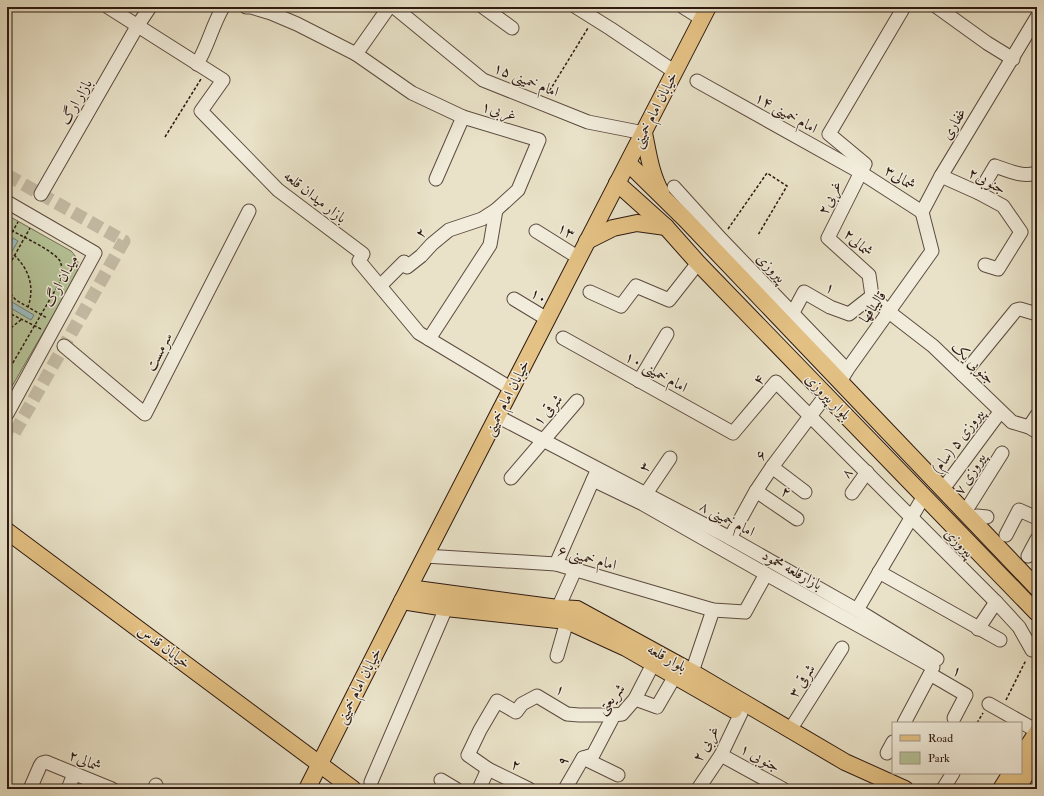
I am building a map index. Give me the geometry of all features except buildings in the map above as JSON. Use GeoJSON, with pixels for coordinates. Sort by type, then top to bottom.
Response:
{"type":"FeatureCollection","features":[{"type":"Feature","properties":{"kind":"main road","name":"خیابان امام خمینی"},"geometry":{"type":"LineString","coordinates":[[307,789],[405,594],[705,13]]}},
{"type":"Feature","properties":{"kind":"main road"},"geometry":{"type":"LineString","coordinates":[[644,133],[657,185],[670,193]]}},
{"type":"Feature","properties":{"kind":"main road","name":"بلوار پیروزی"},"geometry":{"type":"LineString","coordinates":[[628,163],[670,193],[685,219],[789,319],[844,376],[943,489],[975,517],[1037,587]]}},
{"type":"Feature","properties":{"kind":"main road","name":"بلوار پیروزی"},"geometry":{"type":"LineString","coordinates":[[617,183],[668,230],[698,263],[1033,609]]}},
{"type":"Feature","properties":{"kind":"main road"},"geometry":{"type":"LineString","coordinates":[[588,241],[613,228],[637,223],[668,230],[685,219]]}},
{"type":"Feature","properties":{"kind":"main road","name":"خیابان قدس"},"geometry":{"type":"LineString","coordinates":[[7,531],[353,789]]}},
{"type":"Feature","properties":{"kind":"main road"},"geometry":{"type":"LineString","coordinates":[[1033,609],[1037,587]]}},
{"type":"Feature","properties":{"kind":"main road","name":"بلوار قلعه"},"geometry":{"type":"LineString","coordinates":[[405,594],[446,608],[562,614],[577,609],[692,672],[845,762],[905,789]]}},
{"type":"Feature","properties":{"kind":"main road","name":"بلوار قلعه"},"geometry":{"type":"LineString","coordinates":[[405,594],[562,614],[626,648],[741,713],[837,771],[883,789]]}},
{"type":"Feature","properties":{"kind":"main road"},"geometry":{"type":"LineString","coordinates":[[1022,755],[1037,731]]}},
{"type":"Feature","properties":{"kind":"main road"},"geometry":{"type":"LineString","coordinates":[[1017,789],[1037,756]]}},
{"type":"Feature","properties":{"kind":"main road"},"geometry":{"type":"LineString","coordinates":[[1001,789],[1010,774]]}},
{"type":"Feature","properties":{"kind":"street","name":"بازار میدان قلعه"},"geometry":{"type":"LineString","coordinates":[[108,7],[223,80],[201,112],[278,190],[363,254],[359,261],[419,333],[512,389]]}},
{"type":"Feature","properties":{"kind":"street","name":"بازار ارگ"},"geometry":{"type":"LineString","coordinates":[[42,194],[150,7]]}},
{"type":"Feature","properties":{"kind":"street"},"geometry":{"type":"LineString","coordinates":[[202,67],[210,35],[223,7]]}},
{"type":"Feature","properties":{"kind":"street","name":"غربی۱"},"geometry":{"type":"LineString","coordinates":[[246,7],[251,7],[297,24],[356,54],[412,93],[463,117],[539,140],[518,190],[496,210]]}},
{"type":"Feature","properties":{"kind":"street"},"geometry":{"type":"LineString","coordinates":[[356,54],[389,7]]}},
{"type":"Feature","properties":{"kind":"street","name":"امام خمینی ۱۵"},"geometry":{"type":"LineString","coordinates":[[394,7],[483,80],[588,122],[644,133]]}},
{"type":"Feature","properties":{"kind":"street"},"geometry":{"type":"LineString","coordinates":[[483,7],[512,28]]}},
{"type":"Feature","properties":{"kind":"street"},"geometry":{"type":"LineString","coordinates":[[576,7],[675,72]]}},
{"type":"Feature","properties":{"kind":"street"},"geometry":{"type":"LineString","coordinates":[[683,7],[705,13]]}},
{"type":"Feature","properties":{"kind":"street"},"geometry":{"type":"LineString","coordinates":[[860,172],[865,164],[829,134],[904,7]]}},
{"type":"Feature","properties":{"kind":"street"},"geometry":{"type":"LineString","coordinates":[[938,7],[987,42],[1013,58]]}},
{"type":"Feature","properties":{"kind":"street","name":"غفاری"},"geometry":{"type":"LineString","coordinates":[[922,212],[941,176],[1037,18]]}},
{"type":"Feature","properties":{"kind":"street","name":"امام خمینی ۱۴"},"geometry":{"type":"LineString","coordinates":[[697,81],[860,172]]}},
{"type":"Feature","properties":{"kind":"street"},"geometry":{"type":"LineString","coordinates":[[436,179],[463,117]]}},
{"type":"Feature","properties":{"kind":"street"},"geometry":{"type":"LineString","coordinates":[[979,193],[995,166],[1032,175],[1037,172]]}},
{"type":"Feature","properties":{"kind":"street","name":"شمالی۳"},"geometry":{"type":"LineString","coordinates":[[860,172],[922,212]]}},
{"type":"Feature","properties":{"kind":"street","name":"غربی۲"},"geometry":{"type":"LineString","coordinates":[[828,238],[860,172]]}},
{"type":"Feature","properties":{"kind":"street","name":"جنوبی۲"},"geometry":{"type":"LineString","coordinates":[[941,176],[979,193],[1003,206],[1021,232],[998,269],[985,265]]}},
{"type":"Feature","properties":{"kind":"street","name":"پیروزی"},"geometry":{"type":"LineString","coordinates":[[670,193],[721,239],[789,319]]}},
{"type":"Feature","properties":{"kind":"street","name":"میدان ارگ"},"geometry":{"type":"LineString","coordinates":[[7,202],[95,253],[7,414]]}},
{"type":"Feature","properties":{"kind":"street"},"geometry":{"type":"LineString","coordinates":[[430,339],[490,245],[496,210]]}},
{"type":"Feature","properties":{"kind":"street","name":"۲"},"geometry":{"type":"LineString","coordinates":[[380,286],[404,262],[407,267],[421,256],[448,230],[482,218],[496,210]]}},
{"type":"Feature","properties":{"kind":"street","name":"سرمست"},"geometry":{"type":"LineString","coordinates":[[64,346],[145,414],[249,212]]}},
{"type":"Feature","properties":{"kind":"street","name":"قالیبافها"},"geometry":{"type":"LineString","coordinates":[[844,376],[932,251],[922,212]]}},
{"type":"Feature","properties":{"kind":"street","name":"۱۳"},"geometry":{"type":"LineString","coordinates":[[536,232],[579,258]]}},
{"type":"Feature","properties":{"kind":"street","name":"شمالی۲"},"geometry":{"type":"LineString","coordinates":[[828,238],[869,275],[872,296]]}},
{"type":"Feature","properties":{"kind":"street"},"geometry":{"type":"LineString","coordinates":[[590,292],[621,306],[636,286],[669,300],[698,263]]}},
{"type":"Feature","properties":{"kind":"street","name":"۱"},"geometry":{"type":"LineString","coordinates":[[789,319],[804,292],[830,307],[849,314],[872,296]]}},
{"type":"Feature","properties":{"kind":"street"},"geometry":{"type":"LineString","coordinates":[[872,296],[888,312]]}},
{"type":"Feature","properties":{"kind":"street","name":"۱۰"},"geometry":{"type":"LineString","coordinates":[[514,299],[547,319]]}},
{"type":"Feature","properties":{"kind":"street"},"geometry":{"type":"LineString","coordinates":[[963,375],[1016,310],[1020,309],[1037,314]]}},
{"type":"Feature","properties":{"kind":"street","name":"جنوبی یک"},"geometry":{"type":"LineString","coordinates":[[888,312],[933,346],[1012,422],[1033,430]]}},
{"type":"Feature","properties":{"kind":"street"},"geometry":{"type":"LineString","coordinates":[[639,381],[667,334]]}},
{"type":"Feature","properties":{"kind":"street","name":"امام خمینی ۱۰"},"geometry":{"type":"LineString","coordinates":[[563,338],[733,433]]}},
{"type":"Feature","properties":{"kind":"street","name":"۴"},"geometry":{"type":"LineString","coordinates":[[733,433],[776,382],[810,416]]}},
{"type":"Feature","properties":{"kind":"street","name":"۶"},"geometry":{"type":"LineString","coordinates":[[730,538],[756,491],[772,467],[826,395]]}},
{"type":"Feature","properties":{"kind":"street","name":"۱ شرقی"},"geometry":{"type":"LineString","coordinates":[[510,478],[577,401]]}},
{"type":"Feature","properties":{"kind":"street","name":"پیروزی ۵ (سام)"},"geometry":{"type":"LineString","coordinates":[[943,489],[1000,412]]}},
{"type":"Feature","properties":{"kind":"street"},"geometry":{"type":"LineString","coordinates":[[1033,430],[1037,415]]}},
{"type":"Feature","properties":{"kind":"street","name":"امام خمینی ۸"},"geometry":{"type":"LineString","coordinates":[[497,416],[543,440],[596,475],[645,495],[730,538],[857,610],[934,666]]}},
{"type":"Feature","properties":{"kind":"street","name":"پیروزی"},"geometry":{"type":"LineString","coordinates":[[810,416],[996,602],[1018,627],[1032,650]]}},
{"type":"Feature","properties":{"kind":"street","name":"پیروزی ۷"},"geometry":{"type":"LineString","coordinates":[[975,517],[1002,453]]}},
{"type":"Feature","properties":{"kind":"street","name":"۳"},"geometry":{"type":"LineString","coordinates":[[645,495],[670,458]]}},
{"type":"Feature","properties":{"kind":"street"},"geometry":{"type":"LineString","coordinates":[[772,467],[805,492]]}},
{"type":"Feature","properties":{"kind":"street","name":"۸"},"geometry":{"type":"LineString","coordinates":[[852,493],[867,472]]}},
{"type":"Feature","properties":{"kind":"street"},"geometry":{"type":"LineString","coordinates":[[556,564],[596,475]]}},
{"type":"Feature","properties":{"kind":"street","name":"بازارقلعه محمود"},"geometry":{"type":"LineString","coordinates":[[596,475],[643,504],[766,574],[934,666]]}},
{"type":"Feature","properties":{"kind":"street","name":"۲"},"geometry":{"type":"LineString","coordinates":[[756,491],[797,519]]}},
{"type":"Feature","properties":{"kind":"street"},"geometry":{"type":"LineString","coordinates":[[857,610],[924,496]]}},
{"type":"Feature","properties":{"kind":"street"},"geometry":{"type":"LineString","coordinates":[[1006,535],[1019,510],[1037,518]]}},
{"type":"Feature","properties":{"kind":"street"},"geometry":{"type":"LineString","coordinates":[[1028,556],[1037,539]]}},
{"type":"Feature","properties":{"kind":"street","name":"امام خمینی ۶"},"geometry":{"type":"LineString","coordinates":[[425,556],[556,564],[713,610],[745,612],[766,574]]}},
{"type":"Feature","properties":{"kind":"street"},"geometry":{"type":"LineString","coordinates":[[557,656],[562,614],[575,570]]}},
{"type":"Feature","properties":{"kind":"street"},"geometry":{"type":"LineString","coordinates":[[879,572],[1000,640]]}},
{"type":"Feature","properties":{"kind":"street"},"geometry":{"type":"LineString","coordinates":[[978,628],[996,602]]}},
{"type":"Feature","properties":{"kind":"street"},"geometry":{"type":"LineString","coordinates":[[371,782],[446,608]]}},
{"type":"Feature","properties":{"kind":"street"},"geometry":{"type":"LineString","coordinates":[[692,672],[713,610]]}},
{"type":"Feature","properties":{"kind":"street","name":"۳ شرقی"},"geometry":{"type":"LineString","coordinates":[[790,730],[842,648]]}},
{"type":"Feature","properties":{"kind":"street","name":"شریعتی"},"geometry":{"type":"LineString","coordinates":[[588,756],[614,715],[622,714],[635,698],[653,664]]}},
{"type":"Feature","properties":{"kind":"street"},"geometry":{"type":"LineString","coordinates":[[905,722],[934,666]]}},
{"type":"Feature","properties":{"kind":"street","name":"۱"},"geometry":{"type":"LineString","coordinates":[[934,666],[966,695],[954,718]]}},
{"type":"Feature","properties":{"kind":"street"},"geometry":{"type":"LineString","coordinates":[[635,698],[657,707],[675,676]]}},
{"type":"Feature","properties":{"kind":"street","name":"۱"},"geometry":{"type":"LineString","coordinates":[[498,701],[516,712],[522,704],[537,696],[567,714],[614,715]]}},
{"type":"Feature","properties":{"kind":"street","name":"۲"},"geometry":{"type":"LineString","coordinates":[[498,701],[480,730],[468,755],[488,769],[529,789]]}},
{"type":"Feature","properties":{"kind":"street"},"geometry":{"type":"LineString","coordinates":[[989,704],[1021,722]]}},
{"type":"Feature","properties":{"kind":"street","name":"۲ غربی"},"geometry":{"type":"LineString","coordinates":[[701,788],[721,754],[741,713]]}},
{"type":"Feature","properties":{"kind":"street"},"geometry":{"type":"LineString","coordinates":[[1022,722],[1037,731]]}},
{"type":"Feature","properties":{"kind":"street","name":"۱ جنوبی"},"geometry":{"type":"LineString","coordinates":[[721,754],[783,789]]}},
{"type":"Feature","properties":{"kind":"street"},"geometry":{"type":"LineString","coordinates":[[588,756],[618,775]]}},
{"type":"Feature","properties":{"kind":"street","name":"۹"},"geometry":{"type":"LineString","coordinates":[[564,789],[588,756]]}},
{"type":"Feature","properties":{"kind":"street","name":"شمالی۲"},"geometry":{"type":"LineString","coordinates":[[30,789],[40,766],[42,763],[46,762],[112,789]]}},
{"type":"Feature","properties":{"kind":"street"},"geometry":{"type":"LineString","coordinates":[[479,789],[488,769]]}},
{"type":"Feature","properties":{"kind":"street"},"geometry":{"type":"LineString","coordinates":[[68,789],[74,774]]}},
{"type":"Feature","properties":{"kind":"street"},"geometry":{"type":"LineString","coordinates":[[943,789],[951,774]]}},
{"type":"Feature","properties":{"kind":"street"},"geometry":{"type":"LineString","coordinates":[[441,780],[456,789]]}},
{"type":"Feature","properties":{"kind":"path"},"geometry":{"type":"LineString","coordinates":[[542,103],[594,18]]}},
{"type":"Feature","properties":{"kind":"path"},"geometry":{"type":"LineString","coordinates":[[165,137],[202,67]]}},
{"type":"Feature","properties":{"kind":"path"},"geometry":{"type":"LineString","coordinates":[[721,239],[767,174],[787,186],[758,235]]}},
{"type":"Feature","properties":{"kind":"path"},"geometry":{"type":"LineString","coordinates":[[7,269],[31,223]]}},
{"type":"Feature","properties":{"kind":"path"},"geometry":{"type":"LineString","coordinates":[[7,228],[52,253],[56,256],[62,266],[62,277],[60,282],[7,373]]}},
{"type":"Feature","properties":{"kind":"path"},"geometry":{"type":"LineString","coordinates":[[14,255],[23,264],[29,276],[31,295],[28,307]]}},
{"type":"Feature","properties":{"kind":"path"},"geometry":{"type":"LineString","coordinates":[[7,291],[16,300],[50,320]]}},
{"type":"Feature","properties":{"kind":"path"},"geometry":{"type":"LineString","coordinates":[[7,312],[22,318],[44,331]]}},
{"type":"Feature","properties":{"kind":"path"},"geometry":{"type":"LineString","coordinates":[[7,331],[22,318]]}},
{"type":"Feature","properties":{"kind":"path"},"geometry":{"type":"LineString","coordinates":[[1000,710],[1032,650]]}},
{"type":"Feature","properties":{"kind":"green space"},"geometry":{"type":"Polygon","coordinates":[[[7,215],[71,251],[77,259],[78,268],[77,274],[7,393],[7,215]]]}},
{"type":"Feature","properties":{"kind":"water"},"geometry":{"type":"Polygon","coordinates":[[[13,238],[18,241],[7,260],[7,249],[13,238]]]}},
{"type":"Feature","properties":{"kind":"water"},"geometry":{"type":"Polygon","coordinates":[[[12,302],[34,315],[31,320],[9,307],[12,302]]]}},
{"type":"Feature","properties":{"kind":"tunnel"},"geometry":{"type":"LineString","coordinates":[[7,175],[124,241],[12,437],[7,434]]}}]}
